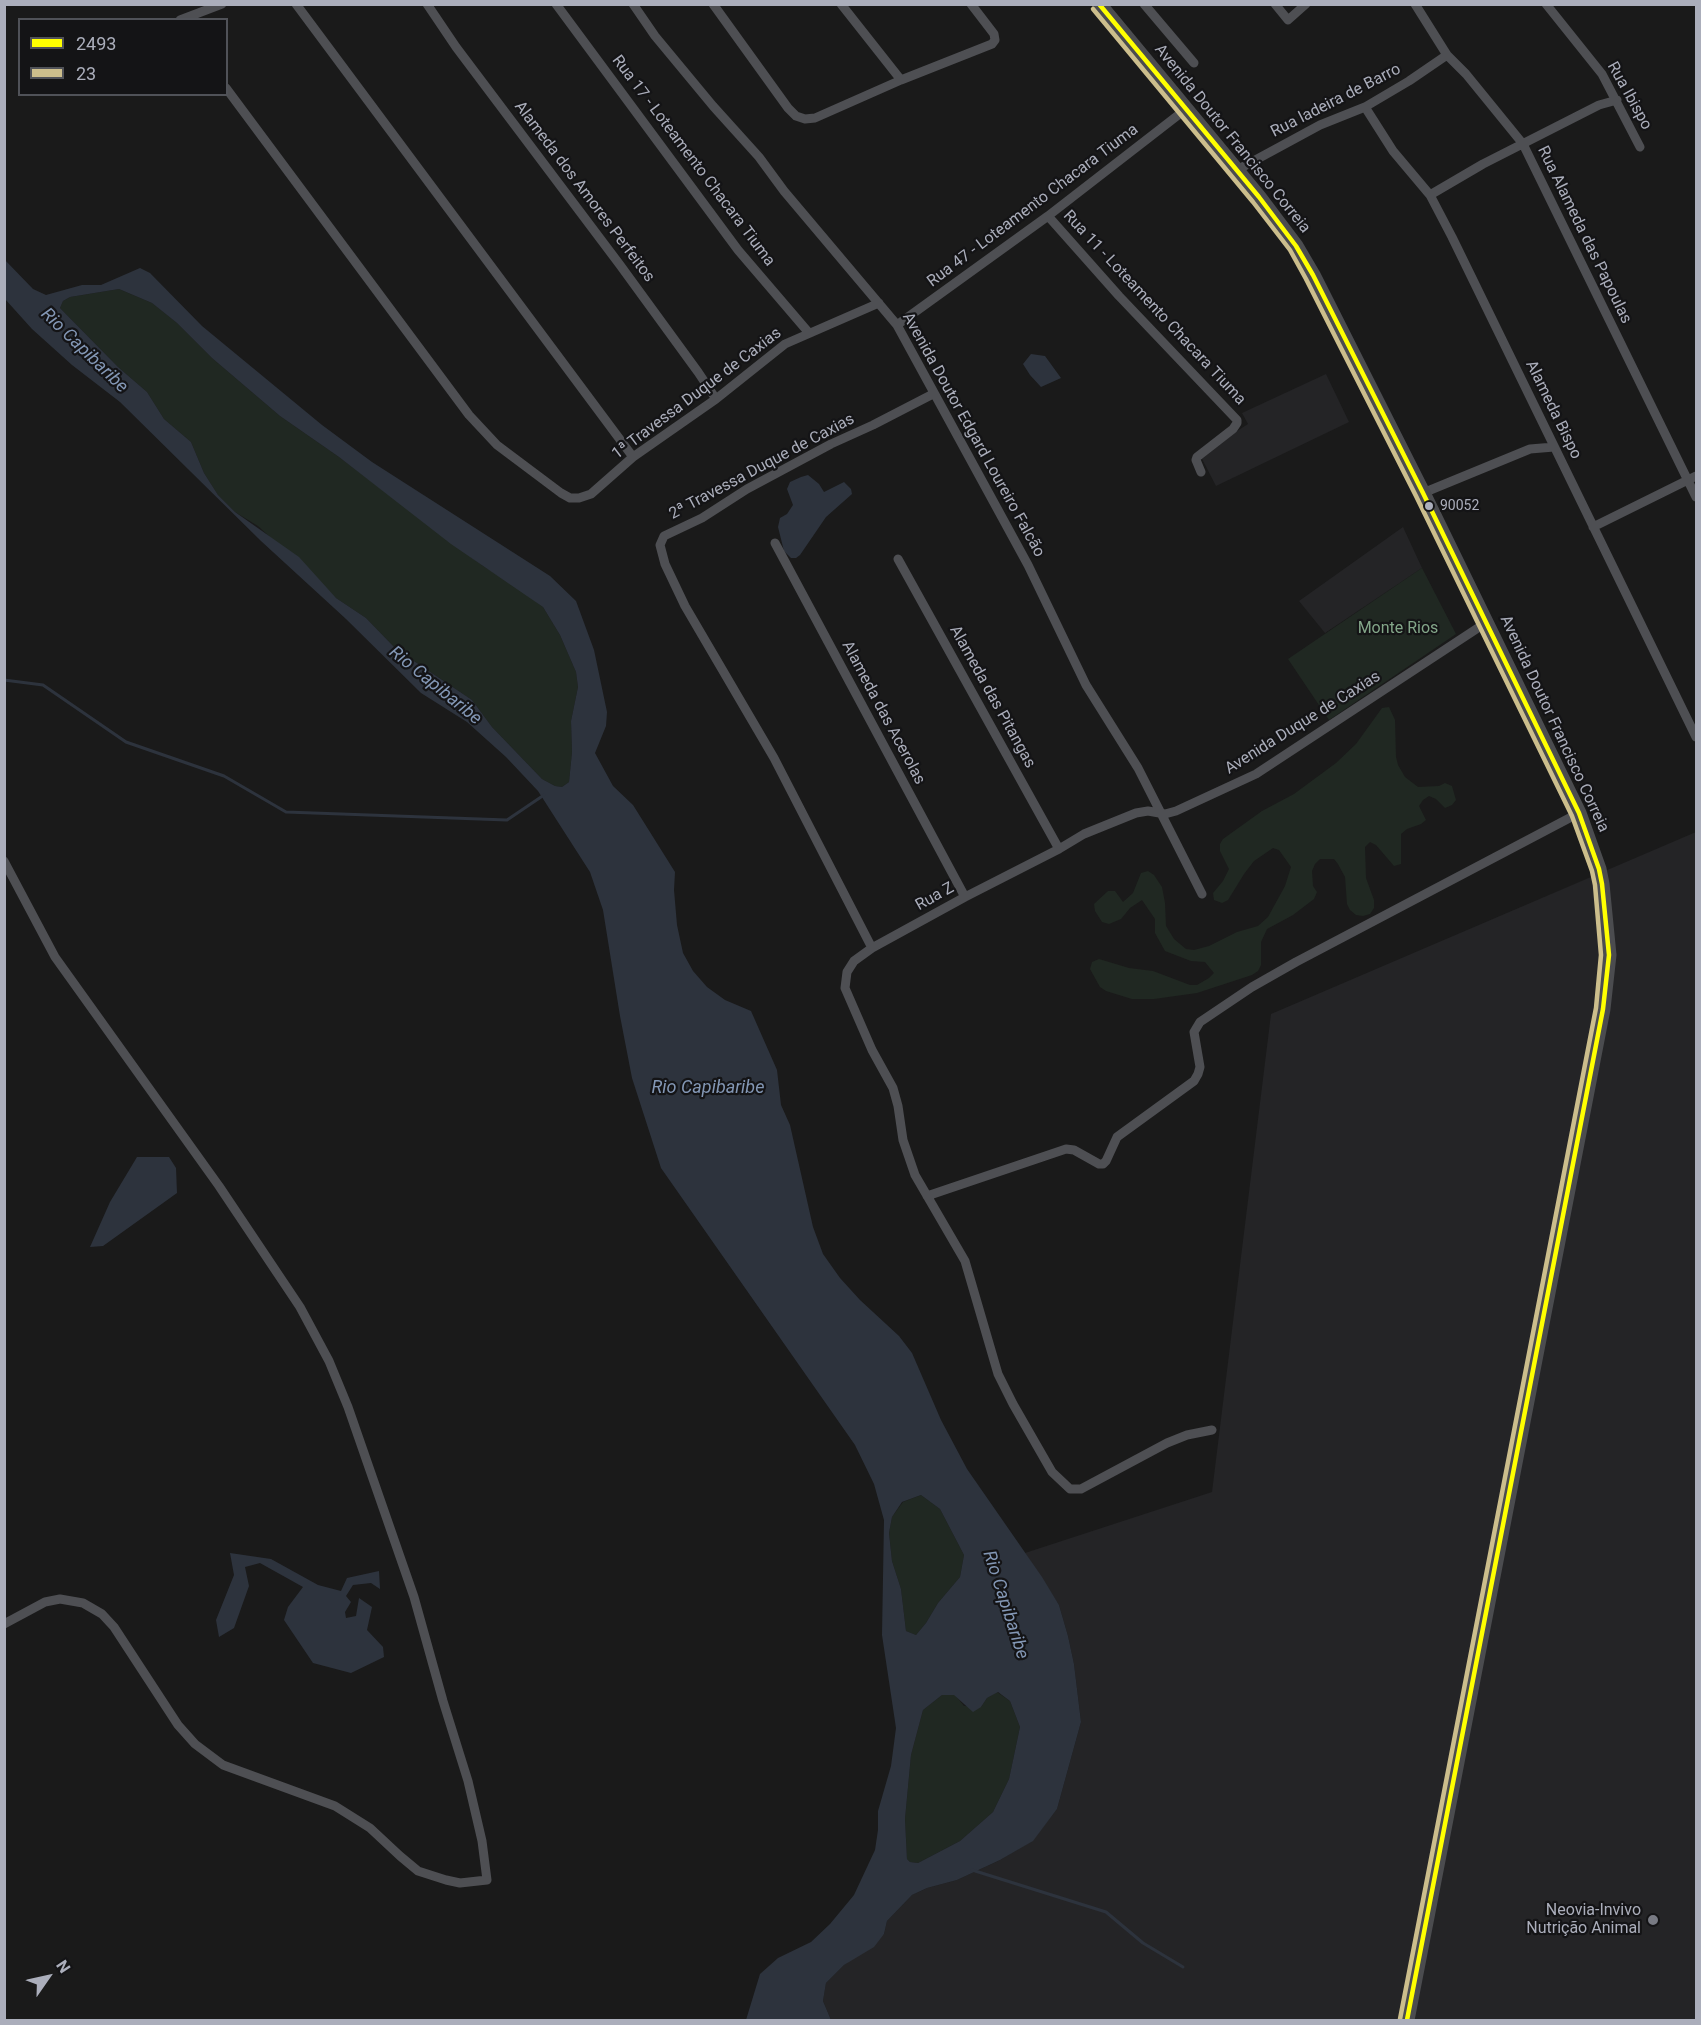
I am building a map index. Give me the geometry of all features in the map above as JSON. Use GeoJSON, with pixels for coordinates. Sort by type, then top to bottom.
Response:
{"type":"FeatureCollection","features":[{"type":"Feature","properties":{"kind":"main road","name":"Avenida Doutor Francisco Correia"},"geometry":{"type":"LineString","coordinates":[[1099,4],[1237,170],[1296,246],[1313,275],[1487,622],[1579,813],[1599,869],[1605,907],[1609,955],[1603,1009],[1407,2020]]}},
{"type":"Feature","properties":{"kind":"street"},"geometry":{"type":"LineString","coordinates":[[185,18],[222,4]]}},
{"type":"Feature","properties":{"kind":"street"},"geometry":{"type":"LineString","coordinates":[[296,4],[633,457]]}},
{"type":"Feature","properties":{"kind":"street","name":"Alameda dos Amores Perfeitos"},"geometry":{"type":"LineString","coordinates":[[427,4],[456,47],[620,265],[716,399]]}},
{"type":"Feature","properties":{"kind":"street","name":"Rua 17 - Loteamento Chacara Tiuma"},"geometry":{"type":"LineString","coordinates":[[556,4],[738,250],[808,333]]}},
{"type":"Feature","properties":{"kind":"street","name":"Avenida Doutor Edgard Loureiro Falcão"},"geometry":{"type":"LineString","coordinates":[[633,4],[655,36],[759,157],[897,325],[1028,565],[1086,685],[1138,768],[1202,894]]}},
{"type":"Feature","properties":{"kind":"street"},"geometry":{"type":"LineString","coordinates":[[713,4],[788,108],[800,118],[815,118],[989,45],[995,39],[992,32],[971,4]]}},
{"type":"Feature","properties":{"kind":"street"},"geometry":{"type":"LineString","coordinates":[[841,4],[901,80]]}},
{"type":"Feature","properties":{"kind":"street"},"geometry":{"type":"LineString","coordinates":[[1144,4],[1194,63]]}},
{"type":"Feature","properties":{"kind":"street"},"geometry":{"type":"LineString","coordinates":[[1275,4],[1288,20],[1306,4]]}},
{"type":"Feature","properties":{"kind":"street","name":"Rua Ibispo"},"geometry":{"type":"LineString","coordinates":[[1546,4],[1602,74],[1640,147]]}},
{"type":"Feature","properties":{"kind":"street","name":"Rua Alameda das Papoulas"},"geometry":{"type":"LineString","coordinates":[[1421,6],[1447,55],[1466,74],[1523,144],[1692,478],[1696,497]]}},
{"type":"Feature","properties":{"kind":"street","name":"Rua ladeira de Barro"},"geometry":{"type":"LineString","coordinates":[[1237,170],[1320,124],[1365,107],[1447,55]]}},
{"type":"Feature","properties":{"kind":"street","name":"1ª Travessa Duque de Caxias"},"geometry":{"type":"LineString","coordinates":[[228,91],[469,416],[497,445],[570,498],[591,494],[633,457],[716,399],[785,344],[879,303]]}},
{"type":"Feature","properties":{"kind":"street"},"geometry":{"type":"LineString","coordinates":[[1430,195],[1483,164],[1599,105],[1617,100]]}},
{"type":"Feature","properties":{"kind":"street","name":"Alameda Bispo"},"geometry":{"type":"LineString","coordinates":[[1365,107],[1393,151],[1430,195],[1696,737]]}},
{"type":"Feature","properties":{"kind":"street","name":"Rua 47 - Loteamento Chacara Tiuma"},"geometry":{"type":"LineString","coordinates":[[897,325],[1048,216],[1186,109]]}},
{"type":"Feature","properties":{"kind":"street","name":"Rua 11 - Loteamento Chacara Tiuma"},"geometry":{"type":"LineString","coordinates":[[1048,216],[1119,296],[1236,420],[1237,423],[1233,429],[1197,457],[1201,472]]}},
{"type":"Feature","properties":{"kind":"street","name":"2ª Travessa Duque de Caxias"},"geometry":{"type":"LineString","coordinates":[[872,948],[774,758],[685,606],[664,564],[660,545],[664,536],[702,518],[747,489],[831,444],[933,394]]}},
{"type":"Feature","properties":{"kind":"street"},"geometry":{"type":"LineString","coordinates":[[1423,494],[1530,449],[1554,447]]}},
{"type":"Feature","properties":{"kind":"street"},"geometry":{"type":"LineString","coordinates":[[1593,526],[1692,478]]}},
{"type":"Feature","properties":{"kind":"street","name":"Alameda das Acerolas"},"geometry":{"type":"LineString","coordinates":[[775,543],[965,897]]}},
{"type":"Feature","properties":{"kind":"street","name":"Alameda das Pitangas"},"geometry":{"type":"LineString","coordinates":[[898,559],[1059,849]]}},
{"type":"Feature","properties":{"kind":"street","name":"Avenida Duque de Caxias"},"geometry":{"type":"LineString","coordinates":[[1059,849],[1084,834],[1128,815],[1148,811],[1161,814],[1176,811],[1256,774],[1487,622]]}},
{"type":"Feature","properties":{"kind":"street"},"geometry":{"type":"LineString","coordinates":[[1212,1430],[1187,1435],[1167,1443],[1081,1489],[1070,1489],[1062,1484],[1043,1457],[998,1374],[968,1268],[927,1196],[1066,1149],[1074,1150],[1103,1164],[1117,1137],[1194,1082],[1200,1067],[1194,1032],[1200,1022],[1252,987],[1296,962],[1579,813]]}},
{"type":"Feature","properties":{"kind":"street","name":"Rua Z"},"geometry":{"type":"LineString","coordinates":[[927,1196],[915,1175],[903,1140],[893,1088],[872,1050],[844,988],[847,972],[854,961],[872,948],[1059,849]]}},
{"type":"Feature","properties":{"kind":"street"},"geometry":{"type":"LineString","coordinates":[[4,861],[55,957],[219,1186],[300,1307],[329,1361],[348,1407],[414,1597],[468,1781],[482,1841],[487,1880],[460,1883],[418,1871],[370,1828],[335,1806],[223,1765],[195,1744],[184,1731],[114,1627],[102,1614],[83,1603],[60,1599],[45,1602],[4,1624]]}},
{"type":"Feature","properties":{"kind":"shaded area"},"geometry":{"type":"Polygon","coordinates":[[[1326,374],[1349,422],[1216,486],[1200,455],[1248,424],[1242,413],[1326,374]]]}},
{"type":"Feature","properties":{"kind":"shaded area"},"geometry":{"type":"Polygon","coordinates":[[[1403,527],[1422,568],[1325,633],[1299,601],[1403,527]]]}},
{"type":"Feature","properties":{"kind":"shaded area"},"geometry":{"type":"Polygon","coordinates":[[[1696,832],[1696,2020],[831,2020],[823,2001],[826,1983],[844,1965],[884,1934],[887,1921],[912,1895],[927,1888],[957,1880],[1000,1860],[1032,1841],[1057,1809],[1081,1722],[1074,1664],[1059,1605],[1025,1553],[1212,1492],[1271,1014],[1696,832]]]}},
{"type":"Feature","properties":{"kind":"green space"},"geometry":{"type":"Polygon","coordinates":[[[119,289],[152,303],[280,416],[339,457],[483,566],[514,585],[543,607],[560,635],[576,672],[578,687],[571,721],[572,752],[569,782],[562,787],[542,779],[492,727],[472,700],[396,649],[366,618],[336,598],[258,526],[235,512],[218,495],[204,473],[191,442],[164,419],[147,392],[118,367],[60,308],[63,301],[70,297],[119,289]]]}},
{"type":"Feature","properties":{"kind":"green space","name":"Monte Rios"},"geometry":{"type":"Polygon","coordinates":[[[1422,568],[1456,634],[1329,720],[1288,659],[1422,568]]]}},
{"type":"Feature","properties":{"kind":"green space"},"geometry":{"type":"Polygon","coordinates":[[[1389,707],[1395,720],[1396,757],[1405,777],[1418,787],[1439,786],[1445,783],[1452,786],[1456,800],[1445,808],[1429,796],[1423,800],[1419,806],[1426,820],[1401,834],[1401,864],[1394,866],[1376,845],[1370,842],[1365,847],[1366,878],[1374,900],[1374,908],[1370,914],[1356,915],[1350,910],[1347,904],[1345,877],[1338,864],[1334,859],[1320,859],[1312,871],[1313,886],[1317,892],[1314,899],[1293,915],[1267,929],[1261,942],[1261,965],[1252,975],[1197,993],[1154,999],[1132,999],[1100,987],[1090,969],[1092,962],[1099,959],[1129,968],[1153,971],[1190,985],[1197,985],[1209,978],[1214,973],[1205,962],[1191,961],[1165,951],[1155,933],[1155,919],[1142,900],[1130,908],[1121,919],[1109,924],[1102,922],[1095,911],[1094,904],[1108,891],[1115,891],[1123,902],[1133,893],[1141,873],[1148,871],[1154,875],[1162,887],[1166,926],[1174,939],[1186,949],[1194,950],[1209,946],[1237,932],[1258,926],[1268,917],[1285,886],[1291,867],[1279,850],[1273,848],[1254,861],[1228,900],[1222,903],[1214,900],[1213,893],[1229,869],[1220,851],[1220,844],[1223,839],[1262,811],[1294,794],[1336,763],[1356,744],[1382,708],[1389,707]]]}},
{"type":"Feature","properties":{"kind":"green space"},"geometry":{"type":"Polygon","coordinates":[[[921,1495],[940,1509],[964,1555],[960,1577],[938,1603],[916,1635],[906,1631],[901,1589],[892,1561],[889,1533],[892,1517],[903,1502],[921,1495]]]}},
{"type":"Feature","properties":{"kind":"green space"},"geometry":{"type":"Polygon","coordinates":[[[997,1692],[1010,1701],[1020,1727],[1009,1779],[993,1812],[960,1841],[918,1863],[910,1862],[907,1859],[905,1819],[911,1755],[923,1710],[942,1695],[955,1695],[964,1706],[981,1707],[987,1698],[997,1692]]]}},
{"type":"Feature","properties":{"kind":"water","name":"Rio Capibaribe"},"geometry":{"type":"Polygon","coordinates":[[[4,259],[33,289],[46,295],[82,285],[101,285],[140,268],[150,273],[202,326],[322,425],[372,462],[550,576],[576,601],[594,650],[607,712],[606,726],[595,753],[613,786],[633,805],[675,872],[677,925],[683,953],[693,971],[707,987],[725,1000],[751,1011],[777,1070],[781,1105],[790,1125],[813,1227],[823,1254],[840,1278],[899,1336],[912,1353],[941,1420],[967,1469],[1059,1605],[1074,1664],[1081,1722],[1057,1809],[1033,1841],[1000,1860],[957,1880],[927,1888],[912,1895],[887,1921],[884,1934],[874,1947],[844,1965],[826,1983],[823,2001],[831,2020],[746,2020],[760,1974],[778,1958],[811,1942],[830,1924],[854,1895],[875,1850],[878,1811],[891,1766],[896,1728],[882,1635],[884,1520],[874,1484],[855,1445],[661,1168],[632,1078],[603,910],[590,872],[538,791],[506,757],[467,722],[421,693],[346,619],[261,541],[120,402],[72,365],[32,329],[5,299],[4,259]],[[119,289],[70,297],[63,301],[60,308],[118,367],[147,392],[164,419],[191,442],[204,473],[218,495],[235,512],[299,557],[336,598],[366,618],[396,649],[472,700],[492,727],[542,779],[562,787],[569,782],[572,752],[571,721],[578,687],[576,672],[560,635],[543,607],[451,544],[339,457],[280,416],[152,303],[119,289]],[[921,1495],[902,1502],[892,1517],[889,1533],[892,1561],[901,1589],[906,1631],[916,1635],[938,1603],[960,1577],[964,1555],[940,1509],[921,1495]],[[998,1692],[987,1698],[981,1707],[973,1712],[954,1695],[942,1695],[923,1710],[911,1755],[905,1819],[907,1859],[910,1862],[918,1863],[960,1841],[993,1812],[1009,1779],[1020,1727],[1010,1701],[998,1692]]]}},
{"type":"Feature","properties":{"kind":"water"},"geometry":{"type":"Polygon","coordinates":[[[1031,354],[1045,356],[1061,378],[1041,387],[1023,364],[1031,354]]]}},
{"type":"Feature","properties":{"kind":"water"},"geometry":{"type":"Polygon","coordinates":[[[808,475],[819,484],[824,492],[844,482],[851,489],[852,494],[826,517],[800,555],[791,558],[784,551],[778,527],[780,518],[787,514],[793,505],[787,489],[790,482],[808,475]]]}},
{"type":"Feature","properties":{"kind":"water"},"geometry":{"type":"Polygon","coordinates":[[[137,1157],[169,1157],[176,1168],[177,1193],[103,1246],[90,1247],[110,1202],[137,1157]]]}},
{"type":"Feature","properties":{"kind":"water"},"geometry":{"type":"Polygon","coordinates":[[[230,1553],[271,1559],[318,1585],[341,1591],[347,1578],[379,1571],[380,1589],[371,1583],[353,1585],[346,1596],[351,1602],[345,1612],[346,1618],[356,1616],[359,1598],[372,1607],[367,1630],[383,1647],[384,1657],[351,1673],[313,1663],[284,1620],[288,1607],[303,1587],[260,1563],[245,1567],[249,1586],[234,1628],[219,1637],[216,1620],[234,1575],[230,1553]]]}},
{"type":"Feature","properties":{"kind":"waterway"},"geometry":{"type":"LineString","coordinates":[[4,680],[43,685],[126,742],[224,776],[286,812],[507,820],[544,795]]}},
{"type":"Feature","properties":{"kind":"waterway"},"geometry":{"type":"LineString","coordinates":[[972,1870],[1106,1912],[1143,1943],[1183,1967]]}},
{"type":"Feature","properties":{"kind":"transit line","name":"2493"},"geometry":{"type":"LineString","coordinates":[[1099,4],[1259,197],[1296,246],[1313,275],[1423,493],[1579,813],[1602,884],[1609,955],[1603,1009],[1407,2020]]}},
{"type":"Feature","properties":{"kind":"transit line","name":"23"},"geometry":{"type":"LineString","coordinates":[[1093,9],[1290,250],[1416,496],[1572,816],[1595,885],[1601,955],[1596,1008],[1400,2019]]}},
{"type":"Feature","properties":{"kind":"place","name":"90052"},"geometry":{"type":"Point","coordinates":[1429,506]}},
{"type":"Feature","properties":{"kind":"place","name":"Neovia-Invivo Nutrição Animal"},"geometry":{"type":"Point","coordinates":[1653,1920]}}]}
